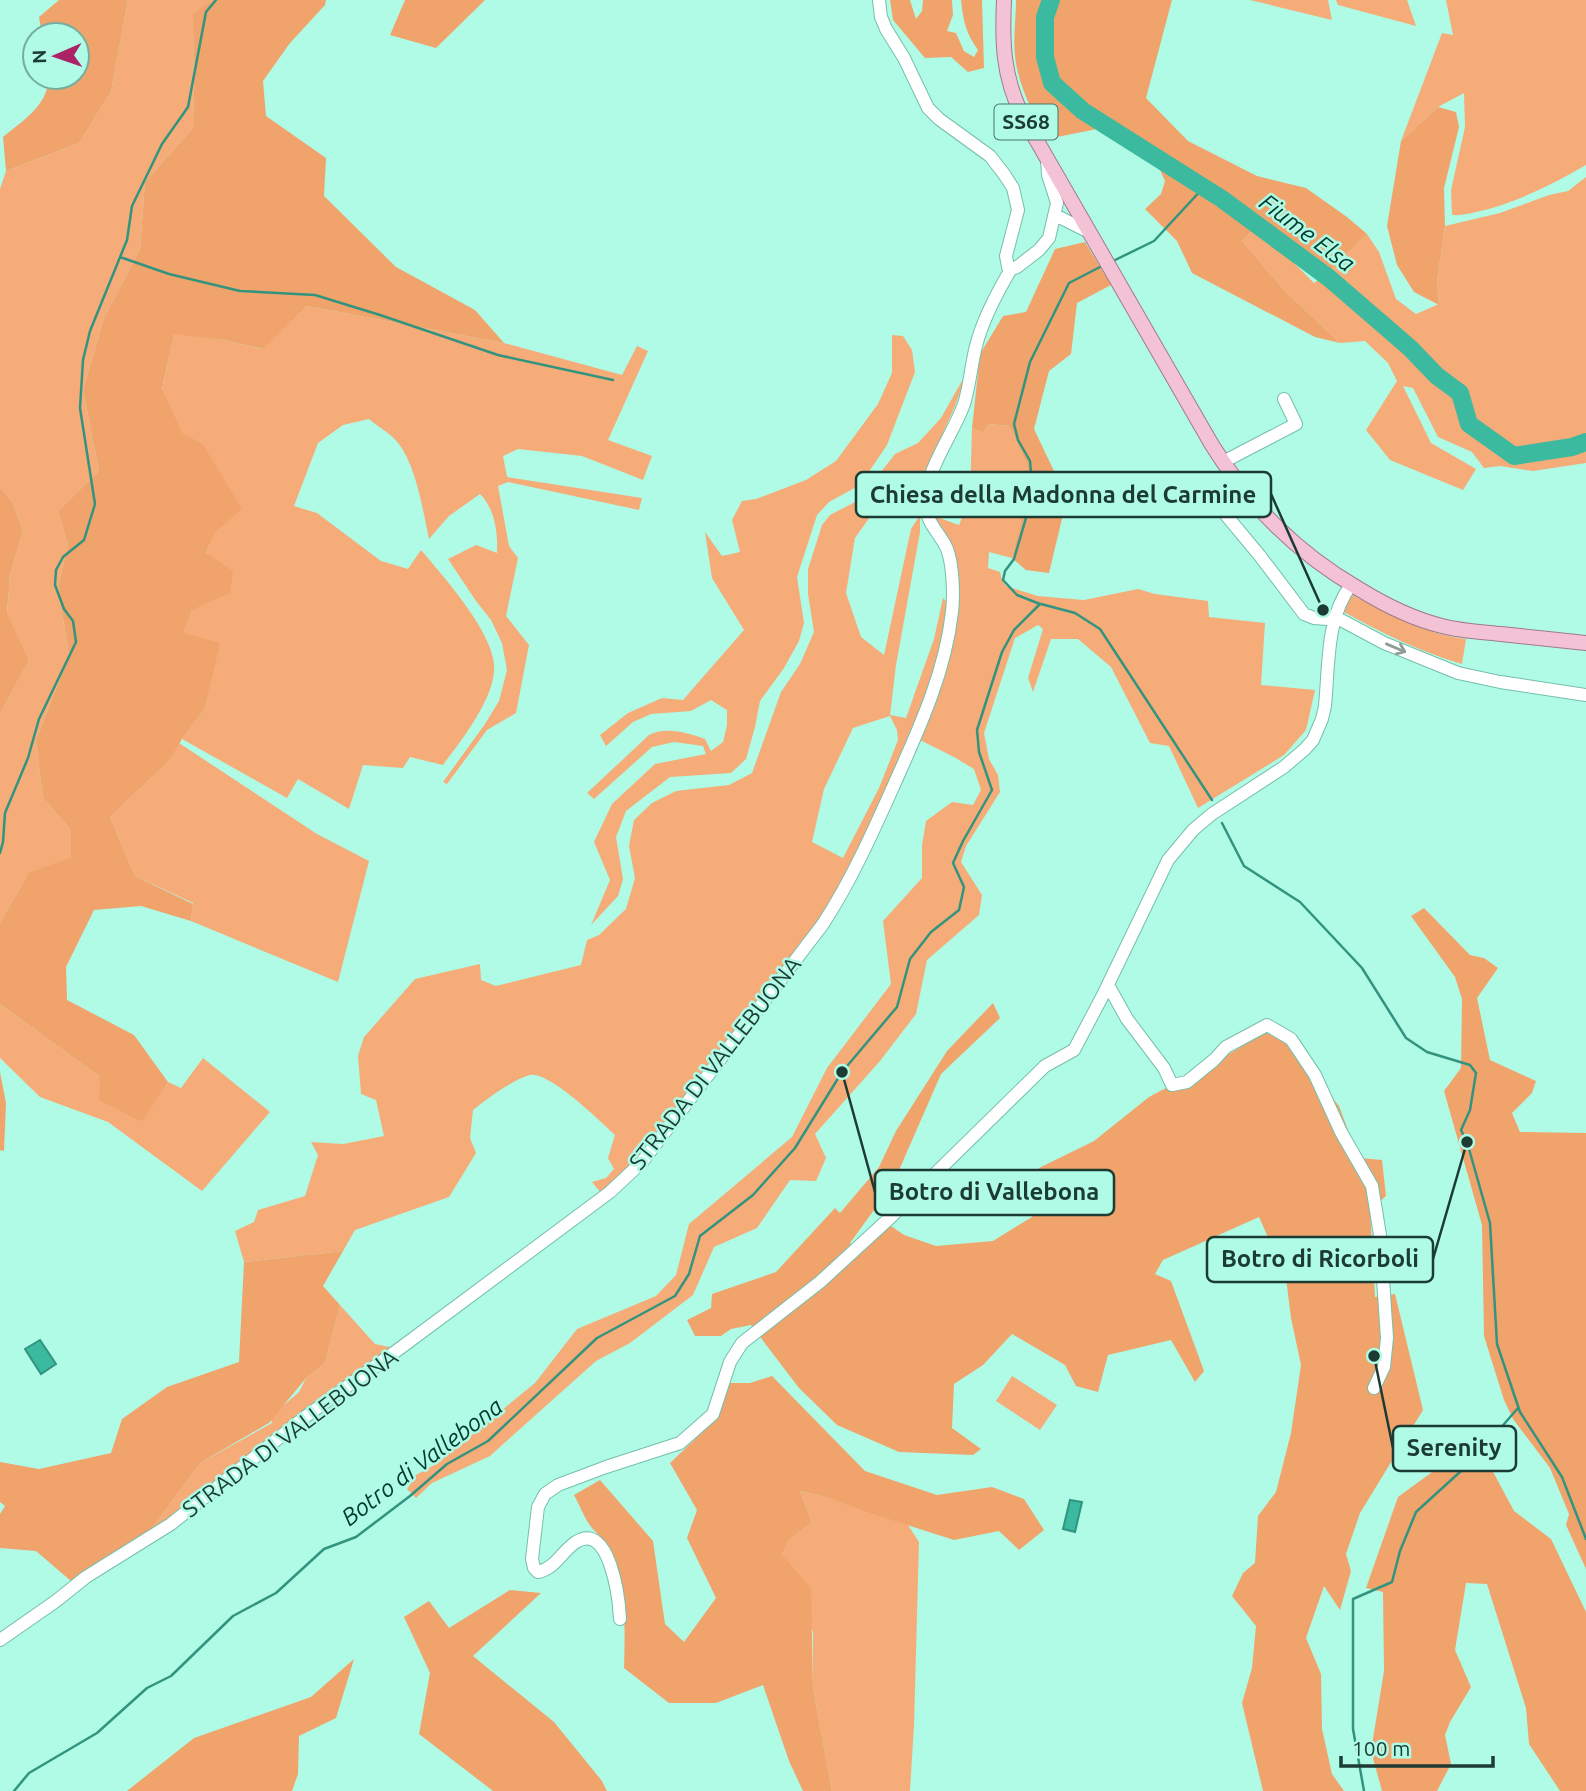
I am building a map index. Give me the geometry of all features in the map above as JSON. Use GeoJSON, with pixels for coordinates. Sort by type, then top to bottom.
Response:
{"type":"FeatureCollection","features":[{"type":"Feature","properties":{"kind":"main road","name":"SS68"},"geometry":{"type":"LineString","coordinates":[[1004,0],[1007,76],[1017,105],[1226,467],[1256,506],[1285,536],[1314,560],[1351,585],[1397,610],[1442,626],[1466,631],[1586,643]]}},
{"type":"Feature","properties":{"kind":"street"},"geometry":{"type":"LineString","coordinates":[[879,0],[884,26],[905,58],[928,108],[990,156],[1011,184],[1018,210],[1006,256],[1007,267],[1011,269],[1039,250],[1049,238],[1057,201],[1048,175],[1047,159]]}},
{"type":"Feature","properties":{"kind":"street"},"geometry":{"type":"LineString","coordinates":[[1055,215],[1089,232]]}},
{"type":"Feature","properties":{"kind":"street","name":"STRADA DI VALLEBUONA"},"geometry":{"type":"LineString","coordinates":[[0,1640],[86,1577],[172,1524],[305,1417],[610,1192],[642,1162],[823,924],[841,898],[929,707],[953,610],[951,566],[947,549],[928,520],[925,503],[928,482],[964,403],[977,342],[1011,269]]}},
{"type":"Feature","properties":{"kind":"street"},"geometry":{"type":"LineString","coordinates":[[1284,399],[1296,424],[1226,467],[1210,488],[1211,497],[1260,556],[1302,613],[1314,618],[1334,619],[1350,624],[1384,643],[1458,673],[1586,695]]}},
{"type":"Feature","properties":{"kind":"street"},"geometry":{"type":"LineString","coordinates":[[620,1619],[609,1563],[605,1551],[597,1541],[586,1538],[579,1540],[547,1569],[538,1572],[534,1568],[532,1559],[538,1507],[545,1494],[558,1485],[680,1443],[713,1414],[730,1362],[742,1343],[820,1282],[893,1215],[1045,1066],[1074,1051],[1168,860],[1193,830],[1216,811],[1284,766],[1313,740],[1325,706],[1334,619],[1351,585]]}},
{"type":"Feature","properties":{"kind":"street"},"geometry":{"type":"LineString","coordinates":[[1108,985],[1127,1019],[1164,1068],[1172,1085],[1187,1082],[1226,1047],[1267,1026],[1291,1039],[1315,1075],[1341,1132],[1372,1186],[1380,1235],[1387,1338],[1384,1367],[1374,1388]]}},
{"type":"Feature","properties":{"kind":"shaded area"},"geometry":{"type":"Polygon","coordinates":[[[59,0],[128,0],[111,92],[79,143],[6,171],[3,137],[26,119],[46,91],[91,91],[91,21],[40,21],[39,17],[59,0]]]}},
{"type":"Feature","properties":{"kind":"shaded area"},"geometry":{"type":"Polygon","coordinates":[[[128,0],[213,0],[193,15],[194,127],[145,182],[140,249],[104,318],[83,390],[99,471],[58,511],[68,545],[58,587],[69,656],[36,740],[43,798],[71,830],[71,859],[29,872],[0,923],[0,714],[29,660],[7,614],[10,575],[23,531],[13,503],[0,487],[0,189],[6,171],[79,143],[111,92],[128,0]]]}},
{"type":"Feature","properties":{"kind":"shaded area"},"geometry":{"type":"Polygon","coordinates":[[[213,0],[326,0],[325,5],[290,43],[263,81],[266,116],[326,158],[324,196],[396,267],[475,310],[504,343],[307,306],[263,349],[223,340],[174,334],[162,389],[183,434],[202,443],[242,509],[215,532],[206,553],[233,571],[230,593],[192,610],[183,633],[220,643],[205,709],[169,761],[110,817],[135,876],[193,904],[191,921],[141,906],[94,910],[66,967],[67,1000],[134,1035],[168,1082],[142,1122],[99,1100],[100,1077],[0,1004],[0,923],[29,872],[71,858],[71,830],[43,798],[36,740],[69,656],[58,587],[68,545],[58,511],[99,471],[83,390],[104,318],[140,249],[145,182],[194,127],[193,14],[213,0]]]}},
{"type":"Feature","properties":{"kind":"shaded area"},"geometry":{"type":"Polygon","coordinates":[[[405,0],[485,0],[436,48],[390,35],[405,0]]]}},
{"type":"Feature","properties":{"kind":"shaded area"},"geometry":{"type":"Polygon","coordinates":[[[890,0],[910,0],[916,19],[922,11],[923,0],[952,0],[953,15],[947,31],[956,33],[964,51],[974,57],[978,50],[966,26],[961,0],[982,0],[984,68],[968,72],[951,57],[925,58],[893,20],[890,0]]]}},
{"type":"Feature","properties":{"kind":"shaded area"},"geometry":{"type":"Polygon","coordinates":[[[1016,0],[1172,0],[1146,98],[1188,141],[1257,176],[1306,188],[1367,234],[1327,274],[1261,222],[1242,241],[1284,290],[1340,343],[1315,337],[1192,273],[1177,241],[1145,209],[1161,194],[1165,181],[1160,170],[1152,163],[1097,129],[1047,139],[1019,78],[1014,42],[1016,0]]]}},
{"type":"Feature","properties":{"kind":"shaded area"},"geometry":{"type":"Polygon","coordinates":[[[1250,0],[1328,0],[1332,20],[1250,0]]]}},
{"type":"Feature","properties":{"kind":"shaded area"},"geometry":{"type":"Polygon","coordinates":[[[1336,0],[1407,0],[1416,26],[1338,5],[1336,0]]]}},
{"type":"Feature","properties":{"kind":"shaded area"},"geometry":{"type":"Polygon","coordinates":[[[1446,0],[1586,0],[1586,165],[1512,201],[1485,210],[1452,215],[1451,190],[1465,127],[1464,93],[1438,107],[1401,141],[1442,33],[1453,35],[1446,0]]]}},
{"type":"Feature","properties":{"kind":"shaded area"},"geometry":{"type":"Polygon","coordinates":[[[1438,107],[1456,112],[1459,127],[1444,188],[1445,226],[1437,281],[1439,305],[1414,292],[1397,265],[1387,226],[1401,141],[1438,107]]]}},
{"type":"Feature","properties":{"kind":"shaded area"},"geometry":{"type":"Polygon","coordinates":[[[1586,177],[1586,463],[1533,471],[1500,466],[1484,468],[1472,452],[1438,437],[1413,388],[1403,386],[1431,443],[1476,469],[1463,490],[1390,460],[1366,430],[1397,381],[1388,363],[1365,341],[1340,343],[1284,290],[1242,241],[1257,226],[1314,283],[1327,274],[1367,234],[1379,252],[1396,299],[1416,314],[1439,304],[1437,281],[1445,226],[1500,213],[1568,191],[1586,177]]]}},
{"type":"Feature","properties":{"kind":"shaded area"},"geometry":{"type":"Polygon","coordinates":[[[1085,242],[1111,285],[1077,303],[1071,354],[1049,371],[1034,429],[1054,471],[1071,481],[1049,573],[1026,570],[1012,558],[1028,490],[1027,465],[1009,426],[989,424],[983,433],[972,428],[980,354],[1003,316],[1026,312],[1055,249],[1085,242]]]}},
{"type":"Feature","properties":{"kind":"shaded area"},"geometry":{"type":"Polygon","coordinates":[[[307,306],[504,343],[622,375],[637,346],[648,351],[608,440],[652,456],[643,480],[582,456],[518,449],[503,456],[507,477],[642,498],[639,510],[508,482],[498,486],[509,546],[518,558],[506,616],[529,645],[516,713],[487,730],[447,784],[443,782],[499,701],[507,670],[502,643],[491,620],[448,559],[476,545],[497,553],[492,514],[480,494],[449,516],[429,539],[410,464],[393,437],[369,419],[343,425],[318,443],[294,506],[317,513],[381,561],[408,569],[421,550],[476,620],[491,650],[494,664],[490,690],[484,704],[443,765],[410,757],[403,768],[363,765],[349,809],[298,779],[287,798],[182,739],[205,709],[219,643],[182,634],[192,610],[214,532],[202,443],[183,435],[162,390],[174,333],[262,349],[307,306]]]}},
{"type":"Feature","properties":{"kind":"shaded area"},"geometry":{"type":"Polygon","coordinates":[[[892,335],[903,336],[912,350],[915,372],[887,445],[860,485],[829,502],[817,515],[797,577],[804,623],[799,641],[784,668],[760,701],[746,759],[731,773],[670,777],[626,811],[616,837],[623,879],[618,896],[591,925],[610,880],[594,842],[612,804],[655,764],[706,754],[703,746],[674,742],[652,747],[594,799],[587,793],[655,732],[677,731],[705,739],[711,751],[723,742],[727,710],[711,700],[691,711],[651,714],[633,722],[606,746],[600,735],[628,713],[662,698],[683,700],[744,630],[712,578],[705,532],[722,556],[740,552],[732,520],[742,501],[756,499],[806,480],[836,461],[878,404],[892,373],[892,335]]]}},
{"type":"Feature","properties":{"kind":"shaded area"},"geometry":{"type":"Polygon","coordinates":[[[967,372],[955,406],[911,504],[880,503],[855,538],[846,593],[861,637],[884,655],[911,529],[920,515],[920,532],[896,665],[890,715],[906,718],[934,639],[943,598],[947,602],[939,656],[927,696],[849,871],[811,931],[648,1147],[601,1193],[592,1182],[606,1178],[614,1169],[608,1158],[615,1135],[561,1089],[538,1076],[530,1075],[508,1085],[473,1110],[470,1138],[476,1153],[449,1197],[355,1230],[343,1251],[244,1262],[235,1231],[254,1222],[258,1210],[305,1196],[318,1155],[311,1142],[343,1144],[384,1136],[376,1100],[361,1094],[358,1056],[364,1037],[415,979],[480,964],[481,980],[496,986],[581,965],[587,940],[599,935],[626,909],[635,878],[629,846],[634,820],[652,803],[676,791],[729,785],[752,773],[781,692],[800,664],[814,632],[808,594],[808,569],[822,525],[830,515],[859,500],[895,454],[918,443],[941,418],[967,372]],[[890,716],[853,728],[824,789],[812,842],[843,858],[879,788],[898,740],[897,730],[890,716]]]}},
{"type":"Feature","properties":{"kind":"shaded area"},"geometry":{"type":"Polygon","coordinates":[[[989,424],[1009,426],[1027,465],[1028,490],[1012,558],[989,552],[988,568],[1000,572],[1006,586],[1038,596],[1084,600],[1138,589],[1208,601],[1209,617],[1265,623],[1261,685],[1315,690],[1306,730],[1284,755],[1198,808],[1169,746],[1150,743],[1111,667],[1078,639],[1051,639],[1033,692],[1028,678],[1043,629],[1038,625],[1015,638],[984,733],[989,759],[998,775],[1000,792],[966,846],[961,862],[982,895],[979,915],[927,960],[916,1014],[880,1061],[815,1134],[826,1158],[816,1181],[790,1180],[757,1228],[714,1247],[693,1295],[630,1343],[596,1361],[490,1456],[432,1483],[416,1498],[407,1489],[416,1475],[436,1464],[535,1383],[577,1329],[656,1296],[676,1275],[689,1224],[792,1137],[827,1068],[891,984],[883,921],[922,878],[922,845],[926,821],[952,802],[973,805],[981,790],[974,769],[920,740],[936,703],[949,650],[955,560],[931,515],[959,525],[970,497],[972,428],[983,433],[989,424]]]}},
{"type":"Feature","properties":{"kind":"shaded area"},"geometry":{"type":"Polygon","coordinates":[[[0,487],[13,503],[23,531],[10,575],[7,613],[29,660],[0,714],[0,487]]]}},
{"type":"Feature","properties":{"kind":"shaded area"},"geometry":{"type":"Polygon","coordinates":[[[1351,594],[1406,622],[1466,639],[1462,664],[1400,641],[1342,611],[1351,594]]]}},
{"type":"Feature","properties":{"kind":"shaded area"},"geometry":{"type":"Polygon","coordinates":[[[179,743],[317,834],[369,861],[338,982],[191,921],[193,903],[135,876],[110,817],[169,761],[179,743]]]}},
{"type":"Feature","properties":{"kind":"shaded area"},"geometry":{"type":"Polygon","coordinates":[[[1424,908],[1470,955],[1484,958],[1498,968],[1477,998],[1490,1060],[1536,1081],[1532,1093],[1512,1113],[1520,1132],[1586,1133],[1586,1569],[1566,1525],[1569,1514],[1550,1468],[1513,1419],[1504,1400],[1484,1336],[1482,1225],[1444,1091],[1461,1068],[1462,999],[1455,977],[1411,916],[1424,908]]]}},
{"type":"Feature","properties":{"kind":"shaded area"},"geometry":{"type":"Polygon","coordinates":[[[993,1003],[1000,1018],[941,1074],[893,1184],[850,1243],[857,1256],[888,1224],[904,1235],[936,1246],[993,1241],[1032,1217],[1033,1188],[1039,1168],[1094,1141],[1149,1097],[1226,1056],[1266,1031],[1291,1047],[1339,1106],[1348,1130],[1349,1157],[1382,1160],[1386,1196],[1370,1210],[1375,1297],[1395,1294],[1423,1410],[1360,1513],[1346,1554],[1351,1571],[1340,1610],[1324,1586],[1306,1638],[1321,1674],[1322,1729],[1332,1774],[1344,1791],[1263,1791],[1242,1703],[1252,1668],[1256,1626],[1232,1596],[1243,1573],[1255,1563],[1258,1516],[1276,1492],[1291,1433],[1301,1365],[1286,1278],[1259,1217],[1163,1260],[1155,1274],[1171,1281],[1204,1371],[1195,1382],[1171,1340],[1108,1355],[1098,1392],[1076,1386],[1065,1365],[1012,1334],[983,1365],[954,1384],[952,1428],[981,1449],[973,1455],[899,1452],[837,1425],[799,1388],[751,1325],[731,1329],[721,1336],[695,1336],[687,1320],[711,1308],[712,1294],[776,1272],[835,1208],[840,1213],[879,1167],[896,1131],[947,1051],[993,1003]]]}},
{"type":"Feature","properties":{"kind":"shaded area"},"geometry":{"type":"Polygon","coordinates":[[[0,1004],[100,1077],[141,1122],[168,1082],[181,1088],[203,1058],[270,1112],[202,1191],[108,1122],[40,1097],[0,1058],[0,1004]]]}},
{"type":"Feature","properties":{"kind":"shaded area"},"geometry":{"type":"Polygon","coordinates":[[[0,1072],[6,1103],[4,1151],[0,1150],[0,1072]]]}},
{"type":"Feature","properties":{"kind":"shaded area"},"geometry":{"type":"Polygon","coordinates":[[[343,1251],[323,1286],[340,1305],[325,1363],[306,1378],[269,1423],[200,1463],[149,1533],[71,1581],[36,1551],[0,1548],[0,1514],[5,1506],[0,1502],[0,1462],[39,1469],[111,1453],[122,1419],[167,1387],[239,1362],[244,1262],[343,1251]]]}},
{"type":"Feature","properties":{"kind":"shaded area"},"geometry":{"type":"Polygon","coordinates":[[[340,1305],[375,1344],[399,1349],[149,1533],[200,1463],[272,1423],[270,1417],[299,1392],[306,1378],[325,1363],[340,1305]]]}},
{"type":"Feature","properties":{"kind":"shaded area"},"geometry":{"type":"Polygon","coordinates":[[[40,1340],[56,1364],[41,1374],[25,1349],[40,1340]]]}},
{"type":"Feature","properties":{"kind":"shaded area"},"geometry":{"type":"Polygon","coordinates":[[[772,1376],[865,1471],[937,1495],[992,1487],[1024,1499],[1044,1530],[1019,1550],[999,1531],[954,1540],[800,1491],[812,1522],[789,1540],[782,1555],[811,1588],[813,1688],[832,1791],[803,1791],[789,1761],[763,1685],[716,1703],[669,1703],[624,1668],[624,1607],[616,1563],[608,1545],[589,1524],[574,1495],[600,1480],[653,1541],[665,1624],[684,1642],[716,1598],[687,1538],[697,1510],[670,1463],[713,1422],[728,1383],[750,1383],[772,1376]]]}},
{"type":"Feature","properties":{"kind":"shaded area"},"geometry":{"type":"Polygon","coordinates":[[[1012,1376],[1057,1405],[1040,1430],[996,1401],[1012,1376]]]}},
{"type":"Feature","properties":{"kind":"shaded area"},"geometry":{"type":"Polygon","coordinates":[[[1476,1440],[1514,1511],[1551,1539],[1586,1612],[1586,1791],[1560,1791],[1529,1744],[1526,1708],[1487,1584],[1466,1583],[1455,1650],[1471,1687],[1445,1735],[1451,1764],[1437,1791],[1382,1791],[1371,1751],[1384,1671],[1383,1592],[1366,1588],[1398,1497],[1476,1440]]]}},
{"type":"Feature","properties":{"kind":"shaded area"},"geometry":{"type":"Polygon","coordinates":[[[800,1491],[908,1525],[919,1542],[910,1791],[832,1791],[813,1688],[813,1632],[782,1555],[789,1540],[812,1522],[800,1491]]]}},
{"type":"Feature","properties":{"kind":"shaded area"},"geometry":{"type":"Polygon","coordinates":[[[1070,1500],[1082,1502],[1075,1532],[1063,1529],[1070,1500]]]}},
{"type":"Feature","properties":{"kind":"shaded area"},"geometry":{"type":"Polygon","coordinates":[[[510,1590],[541,1593],[473,1656],[554,1722],[602,1781],[607,1791],[493,1791],[419,1734],[430,1673],[404,1617],[429,1601],[449,1628],[510,1590]]]}},
{"type":"Feature","properties":{"kind":"shaded area"},"geometry":{"type":"Polygon","coordinates":[[[354,1659],[336,1718],[299,1736],[298,1774],[292,1791],[127,1791],[194,1738],[311,1697],[354,1659]]]}},
{"type":"Feature","properties":{"kind":"waterway"},"geometry":{"type":"LineString","coordinates":[[0,853],[5,813],[28,758],[39,719],[76,642],[73,621],[64,609],[55,585],[56,570],[63,557],[84,540],[95,504],[80,408],[83,360],[90,331],[127,240],[132,206],[162,144],[188,107],[206,12],[216,0]]}},
{"type":"Feature","properties":{"kind":"waterway","name":"Fiume Elsa"},"geometry":{"type":"LineString","coordinates":[[1051,0],[1045,17],[1045,57],[1052,83],[1083,111],[1222,199],[1329,278],[1410,348],[1437,376],[1460,393],[1469,424],[1514,456],[1572,447],[1586,442]]}},
{"type":"Feature","properties":{"kind":"waterway","name":"Botro di Vallebona"},"geometry":{"type":"LineString","coordinates":[[1111,262],[1154,241],[1204,187]]}},
{"type":"Feature","properties":{"kind":"waterway"},"geometry":{"type":"LineString","coordinates":[[120,257],[169,274],[240,291],[315,295],[498,355],[613,380]]}},
{"type":"Feature","properties":{"kind":"waterway","name":"Botro di Vallebona"},"geometry":{"type":"LineString","coordinates":[[14,1791],[29,1773],[97,1733],[147,1688],[171,1676],[233,1616],[276,1593],[324,1549],[356,1537],[447,1464],[488,1441],[597,1338],[675,1296],[689,1274],[700,1236],[753,1195],[795,1148],[842,1072],[897,1007],[910,959],[931,932],[959,910],[964,887],[953,863],[992,790],[979,752],[977,730],[1002,652],[1014,630],[1040,604],[1017,595],[1003,580],[1005,571],[1014,559],[1033,494],[1030,461],[1018,440],[1014,424],[1030,362],[1069,283],[1102,266]]}},
{"type":"Feature","properties":{"kind":"waterway"},"geometry":{"type":"LineString","coordinates":[[1041,604],[1075,613],[1100,629],[1212,800]]}},
{"type":"Feature","properties":{"kind":"waterway"},"geometry":{"type":"LineString","coordinates":[[1222,823],[1244,866],[1300,902],[1362,968],[1406,1038],[1427,1052],[1470,1065],[1476,1073],[1470,1110],[1461,1130],[1467,1142],[1490,1223],[1497,1344],[1520,1412],[1562,1477],[1586,1539]]}},
{"type":"Feature","properties":{"kind":"waterway"},"geometry":{"type":"LineString","coordinates":[[1364,1791],[1353,1729],[1353,1599],[1392,1582],[1400,1551],[1416,1512],[1472,1461],[1518,1408]]}},
{"type":"Feature","properties":{"kind":"place","name":"Chiesa della Madonna del Carmine"},"geometry":{"type":"Point","coordinates":[1323,610]}},
{"type":"Feature","properties":{"kind":"place","name":"Botro di Vallebona"},"geometry":{"type":"Point","coordinates":[842,1072]}},
{"type":"Feature","properties":{"kind":"place","name":"Botro di Ricorboli"},"geometry":{"type":"Point","coordinates":[1467,1142]}},
{"type":"Feature","properties":{"kind":"place","name":"Serenity"},"geometry":{"type":"Point","coordinates":[1374,1356]}}]}
